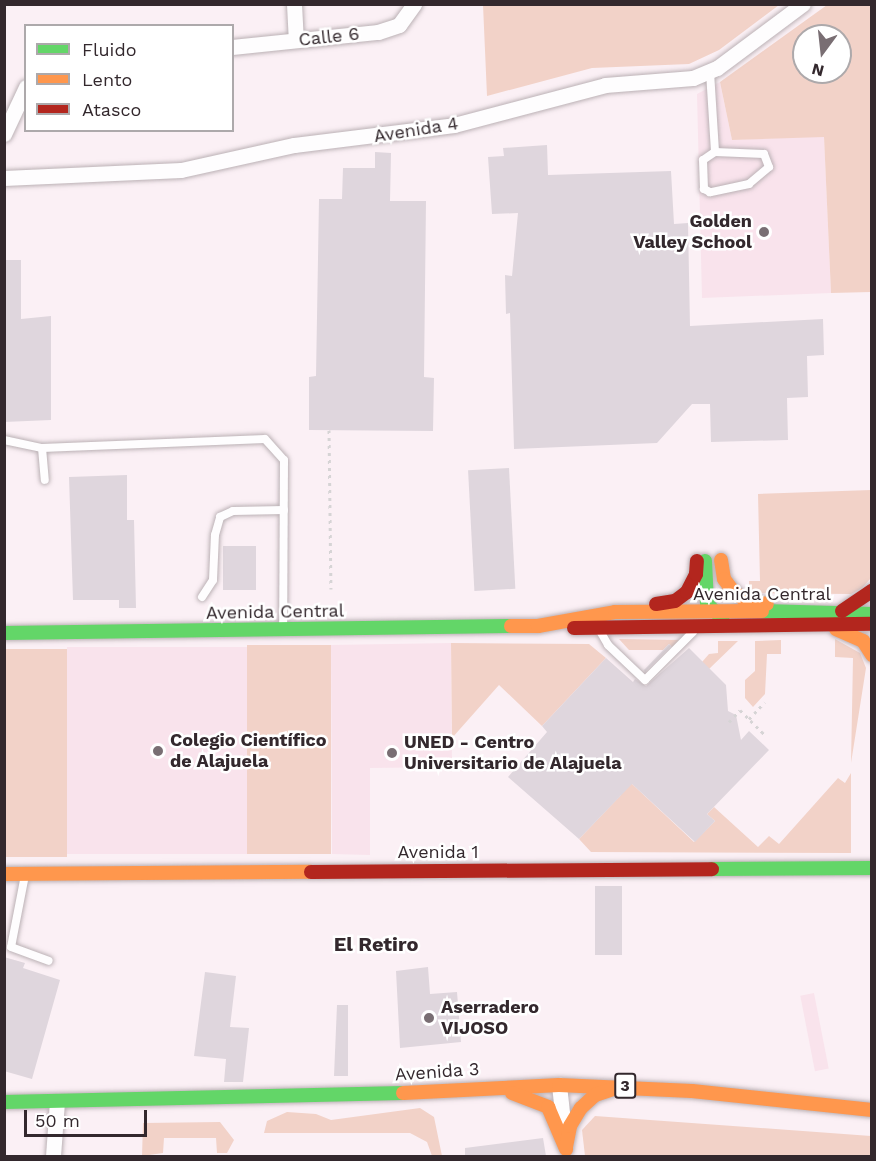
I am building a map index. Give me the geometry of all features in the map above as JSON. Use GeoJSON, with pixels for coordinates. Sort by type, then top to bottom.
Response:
{"type":"FeatureCollection","features":[{"type":"Feature","properties":{"kind":"street"},"geometry":{"type":"LineString","coordinates":[[294,4],[296,40]]}},
{"type":"Feature","properties":{"kind":"street","name":"Calle 6"},"geometry":{"type":"LineString","coordinates":[[234,47],[378,32],[399,25],[414,4]]}},
{"type":"Feature","properties":{"kind":"street","name":"Avenida 4"},"geometry":{"type":"LineString","coordinates":[[4,178],[181,170],[294,145],[454,125],[589,88],[686,80],[710,72],[803,4]]}},
{"type":"Feature","properties":{"kind":"street"},"geometry":{"type":"LineString","coordinates":[[4,134],[24,91]]}},
{"type":"Feature","properties":{"kind":"street"},"geometry":{"type":"LineString","coordinates":[[709,560],[728,586],[746,601],[801,604],[816,611]]}},
{"type":"Feature","properties":{"kind":"street"},"geometry":{"type":"LineString","coordinates":[[709,560],[707,604],[711,612],[726,620],[872,615]]}},
{"type":"Feature","properties":{"kind":"street"},"geometry":{"type":"LineString","coordinates":[[580,619],[619,606],[675,601],[691,586],[709,560]]}},
{"type":"Feature","properties":{"kind":"street"},"geometry":{"type":"LineString","coordinates":[[842,611],[872,591]]}},
{"type":"Feature","properties":{"kind":"street","name":"Avenida Central"},"geometry":{"type":"LineString","coordinates":[[546,626],[615,612],[842,611],[872,615]]}},
{"type":"Feature","properties":{"kind":"street"},"geometry":{"type":"LineString","coordinates":[[600,630],[618,622],[646,621],[660,612]]}},
{"type":"Feature","properties":{"kind":"street"},"geometry":{"type":"LineString","coordinates":[[650,630],[666,622],[697,621],[711,612]]}},
{"type":"Feature","properties":{"kind":"street","name":"Avenida Central"},"geometry":{"type":"LineString","coordinates":[[4,633],[546,626],[600,630],[650,630],[872,624]]}},
{"type":"Feature","properties":{"kind":"street"},"geometry":{"type":"LineString","coordinates":[[818,627],[854,634],[872,655]]}},
{"type":"Feature","properties":{"kind":"street","name":"Avenida 1"},"geometry":{"type":"LineString","coordinates":[[4,874],[872,868]]}},
{"type":"Feature","properties":{"kind":"street"},"geometry":{"type":"LineString","coordinates":[[559,1085],[566,1153]]}},
{"type":"Feature","properties":{"kind":"street","name":"Avenida 3"},"geometry":{"type":"LineString","coordinates":[[4,1102],[345,1096],[559,1085],[628,1086],[872,1110]]}},
{"type":"Feature","properties":{"kind":"street"},"geometry":{"type":"LineString","coordinates":[[566,1153],[570,1126],[587,1101],[606,1091],[628,1086]]}},
{"type":"Feature","properties":{"kind":"street"},"geometry":{"type":"LineString","coordinates":[[487,1087],[543,1103],[558,1122],[566,1153]]}},
{"type":"Feature","properties":{"kind":"street"},"geometry":{"type":"LineString","coordinates":[[53,1156],[57,1102]]}},
{"type":"Feature","properties":{"kind":"lane"},"geometry":{"type":"LineString","coordinates":[[710,72],[715,153]]}},
{"type":"Feature","properties":{"kind":"lane"},"geometry":{"type":"LineString","coordinates":[[715,153],[764,154],[769,167],[749,184],[710,192],[704,189],[703,160],[715,153]]}},
{"type":"Feature","properties":{"kind":"lane"},"geometry":{"type":"LineString","coordinates":[[4,440],[42,448],[265,439],[284,460],[284,630]]}},
{"type":"Feature","properties":{"kind":"lane"},"geometry":{"type":"LineString","coordinates":[[42,448],[45,480]]}},
{"type":"Feature","properties":{"kind":"lane"},"geometry":{"type":"LineString","coordinates":[[202,597],[213,580],[215,535],[220,517],[233,511],[284,510]]}},
{"type":"Feature","properties":{"kind":"lane"},"geometry":{"type":"LineString","coordinates":[[600,630],[608,645],[645,680],[696,629]]}},
{"type":"Feature","properties":{"kind":"lane"},"geometry":{"type":"LineString","coordinates":[[25,874],[11,947],[48,961]]}},
{"type":"Feature","properties":{"kind":"path"},"geometry":{"type":"LineString","coordinates":[[329,430],[331,590]]}},
{"type":"Feature","properties":{"kind":"path"},"geometry":{"type":"LineString","coordinates":[[749,719],[765,702]]}},
{"type":"Feature","properties":{"kind":"path"},"geometry":{"type":"LineString","coordinates":[[729,722],[740,710],[764,734]]}},
{"type":"Feature","properties":{"kind":"shaded area"},"geometry":{"type":"Polygon","coordinates":[[[483,4],[779,5],[719,50],[689,64],[592,68],[487,96],[483,4]]]}},
{"type":"Feature","properties":{"kind":"shaded area"},"geometry":{"type":"Polygon","coordinates":[[[827,5],[871,5],[871,292],[831,293],[824,137],[732,140],[720,82],[792,30],[792,84],[852,84],[852,24],[801,24],[827,5]]]}},
{"type":"Feature","properties":{"kind":"shaded area","name":"Golden Valley School"},"geometry":{"type":"Polygon","coordinates":[[[720,82],[732,140],[824,136],[831,293],[702,298],[697,94],[720,82]]]}},
{"type":"Feature","properties":{"kind":"shaded area"},"geometry":{"type":"Polygon","coordinates":[[[871,490],[871,578],[862,588],[851,594],[749,593],[749,581],[760,581],[758,494],[871,490]]]}},
{"type":"Feature","properties":{"kind":"shaded area"},"geometry":{"type":"Polygon","coordinates":[[[619,639],[679,640],[674,649],[669,644],[663,650],[629,650],[619,639]]]}},
{"type":"Feature","properties":{"kind":"shaded area"},"geometry":{"type":"Polygon","coordinates":[[[835,639],[860,653],[866,668],[851,763],[853,658],[835,657],[835,639]]]}},
{"type":"Feature","properties":{"kind":"shaded area"},"geometry":{"type":"Polygon","coordinates":[[[781,640],[781,654],[767,654],[765,694],[753,707],[745,698],[745,680],[755,671],[755,641],[781,640]]]}},
{"type":"Feature","properties":{"kind":"shaded area"},"geometry":{"type":"Polygon","coordinates":[[[718,641],[738,641],[709,669],[702,662],[709,654],[718,653],[718,641]]]}},
{"type":"Feature","properties":{"kind":"shaded area","name":"UNED - Centro Universitario de Alajuela"},"geometry":{"type":"Polygon","coordinates":[[[451,643],[452,767],[370,768],[370,855],[332,854],[331,645],[451,643]]]}},
{"type":"Feature","properties":{"kind":"shaded area"},"geometry":{"type":"Polygon","coordinates":[[[451,643],[589,644],[606,658],[542,726],[499,685],[452,738],[451,643]]]}},
{"type":"Feature","properties":{"kind":"shaded area"},"geometry":{"type":"Polygon","coordinates":[[[247,645],[331,645],[331,854],[247,854],[247,645]]]}},
{"type":"Feature","properties":{"kind":"shaded area","name":"Colegio Científico de Alajuela"},"geometry":{"type":"Polygon","coordinates":[[[67,647],[247,647],[247,854],[67,854],[67,647]]]}},
{"type":"Feature","properties":{"kind":"shaded area"},"geometry":{"type":"Polygon","coordinates":[[[5,649],[67,649],[67,857],[5,857],[5,649]]]}},
{"type":"Feature","properties":{"kind":"shaded area"},"geometry":{"type":"Polygon","coordinates":[[[615,768],[694,842],[715,821],[707,814],[714,807],[758,847],[769,836],[779,844],[838,778],[845,783],[851,773],[851,853],[591,852],[579,839],[621,795],[615,768]]]}},
{"type":"Feature","properties":{"kind":"shaded area"},"geometry":{"type":"Polygon","coordinates":[[[814,993],[829,1069],[815,1071],[800,996],[814,993]]]}},
{"type":"Feature","properties":{"kind":"shaded area"},"geometry":{"type":"Polygon","coordinates":[[[420,1108],[434,1117],[442,1156],[432,1156],[427,1142],[410,1133],[264,1133],[267,1121],[287,1112],[316,1114],[331,1120],[420,1108]]]}},
{"type":"Feature","properties":{"kind":"shaded area"},"geometry":{"type":"Polygon","coordinates":[[[595,1116],[871,1136],[871,1156],[585,1156],[582,1130],[595,1116]]]}},
{"type":"Feature","properties":{"kind":"shaded area"},"geometry":{"type":"Polygon","coordinates":[[[220,1122],[234,1140],[227,1153],[217,1153],[216,1138],[164,1138],[163,1153],[142,1156],[143,1123],[220,1122]]]}},
{"type":"Feature","properties":{"kind":"building"},"geometry":{"type":"Polygon","coordinates":[[[547,145],[548,175],[671,171],[674,224],[688,223],[690,326],[823,319],[824,355],[807,356],[808,397],[787,398],[788,440],[711,442],[710,404],[692,404],[657,443],[514,449],[510,313],[506,314],[505,275],[512,276],[518,213],[492,214],[488,157],[504,156],[503,148],[547,145]]]}},
{"type":"Feature","properties":{"kind":"building"},"geometry":{"type":"Polygon","coordinates":[[[375,152],[391,153],[390,201],[426,201],[424,377],[434,378],[433,431],[309,430],[309,377],[316,376],[319,199],[342,199],[343,168],[375,168],[375,152]]]}},
{"type":"Feature","properties":{"kind":"building"},"geometry":{"type":"Polygon","coordinates":[[[4,260],[21,260],[21,319],[51,316],[51,420],[4,422],[4,260]]]}},
{"type":"Feature","properties":{"kind":"building"},"geometry":{"type":"Polygon","coordinates":[[[509,468],[515,589],[474,591],[468,470],[509,468]]]}},
{"type":"Feature","properties":{"kind":"building"},"geometry":{"type":"Polygon","coordinates":[[[127,475],[127,520],[134,520],[136,608],[119,608],[119,600],[73,600],[69,477],[127,475]]]}},
{"type":"Feature","properties":{"kind":"building"},"geometry":{"type":"Polygon","coordinates":[[[223,546],[256,546],[256,590],[223,590],[223,546]]]}},
{"type":"Feature","properties":{"kind":"building"},"geometry":{"type":"Polygon","coordinates":[[[669,644],[671,646],[645,672],[644,670],[669,644]]]}},
{"type":"Feature","properties":{"kind":"building"},"geometry":{"type":"Polygon","coordinates":[[[689,648],[726,685],[728,711],[736,715],[741,740],[749,731],[769,750],[707,814],[715,821],[695,842],[632,784],[579,839],[508,777],[547,732],[542,726],[606,658],[633,682],[635,679],[646,686],[689,648]]]}},
{"type":"Feature","properties":{"kind":"building"},"geometry":{"type":"Polygon","coordinates":[[[595,886],[622,886],[622,955],[595,955],[595,886]]]}},
{"type":"Feature","properties":{"kind":"building"},"geometry":{"type":"Polygon","coordinates":[[[4,957],[25,963],[23,968],[60,980],[32,1079],[4,1071],[4,957]]]}},
{"type":"Feature","properties":{"kind":"building","name":"Aserradero VIJOSO"},"geometry":{"type":"Polygon","coordinates":[[[428,967],[430,994],[457,992],[461,1042],[400,1048],[396,971],[428,967]]]}},
{"type":"Feature","properties":{"kind":"building"},"geometry":{"type":"Polygon","coordinates":[[[205,972],[236,976],[230,1027],[249,1028],[243,1082],[224,1082],[226,1059],[194,1056],[205,972]]]}},
{"type":"Feature","properties":{"kind":"building"},"geometry":{"type":"Polygon","coordinates":[[[337,1005],[348,1005],[348,1076],[334,1076],[337,1005]]]}},
{"type":"Feature","properties":{"kind":"building"},"geometry":{"type":"Polygon","coordinates":[[[543,1138],[546,1156],[465,1156],[465,1148],[543,1138]]]}},
{"type":"Feature","properties":{"kind":"traffic: fast"},"geometry":{"type":"LineString","coordinates":[[705,561],[707,604],[722,618]]}},
{"type":"Feature","properties":{"kind":"traffic: fast"},"geometry":{"type":"LineString","coordinates":[[762,611],[872,614]]}},
{"type":"Feature","properties":{"kind":"traffic: fast"},"geometry":{"type":"LineString","coordinates":[[4,633],[511,626]]}},
{"type":"Feature","properties":{"kind":"traffic: fast"},"geometry":{"type":"LineString","coordinates":[[712,869],[872,868]]}},
{"type":"Feature","properties":{"kind":"traffic: fast"},"geometry":{"type":"LineString","coordinates":[[4,1102],[403,1093]]}},
{"type":"Feature","properties":{"kind":"traffic: slow"},"geometry":{"type":"LineString","coordinates":[[721,560],[724,579],[733,591],[746,601],[767,604]]}},
{"type":"Feature","properties":{"kind":"traffic: slow"},"geometry":{"type":"LineString","coordinates":[[511,626],[538,626],[615,612],[762,611]]}},
{"type":"Feature","properties":{"kind":"traffic: slow"},"geometry":{"type":"LineString","coordinates":[[836,629],[863,641],[872,655]]}},
{"type":"Feature","properties":{"kind":"traffic: slow"},"geometry":{"type":"LineString","coordinates":[[4,874],[311,872]]}},
{"type":"Feature","properties":{"kind":"traffic: slow"},"geometry":{"type":"LineString","coordinates":[[403,1093],[559,1085],[692,1091],[872,1110]]}},
{"type":"Feature","properties":{"kind":"traffic: slow"},"geometry":{"type":"LineString","coordinates":[[566,1147],[570,1126],[581,1108],[595,1095],[613,1089]]}},
{"type":"Feature","properties":{"kind":"traffic: slow"},"geometry":{"type":"LineString","coordinates":[[512,1093],[548,1107],[566,1149]]}},
{"type":"Feature","properties":{"kind":"traffic: jam"},"geometry":{"type":"LineString","coordinates":[[656,604],[675,601],[687,592],[696,574],[697,561]]}},
{"type":"Feature","properties":{"kind":"traffic: jam"},"geometry":{"type":"LineString","coordinates":[[842,611],[872,591]]}},
{"type":"Feature","properties":{"kind":"traffic: jam"},"geometry":{"type":"LineString","coordinates":[[574,628],[872,624]]}},
{"type":"Feature","properties":{"kind":"traffic: jam"},"geometry":{"type":"LineString","coordinates":[[311,872],[712,869]]}},
{"type":"Feature","properties":{"kind":"place","name":"Golden Valley School"},"geometry":{"type":"Point","coordinates":[764,232]}},
{"type":"Feature","properties":{"kind":"place","name":"Colegio Científico de Alajuela"},"geometry":{"type":"Point","coordinates":[158,751]}},
{"type":"Feature","properties":{"kind":"place","name":"UNED - Centro Universitario de Alajuela"},"geometry":{"type":"Point","coordinates":[392,753]}},
{"type":"Feature","properties":{"kind":"place","name":"Aserradero VIJOSO"},"geometry":{"type":"Point","coordinates":[429,1018]}},
{"type":"Feature","properties":{"kind":"district","name":"El Retiro"},"geometry":{"type":"Point","coordinates":[376,944]}}]}
